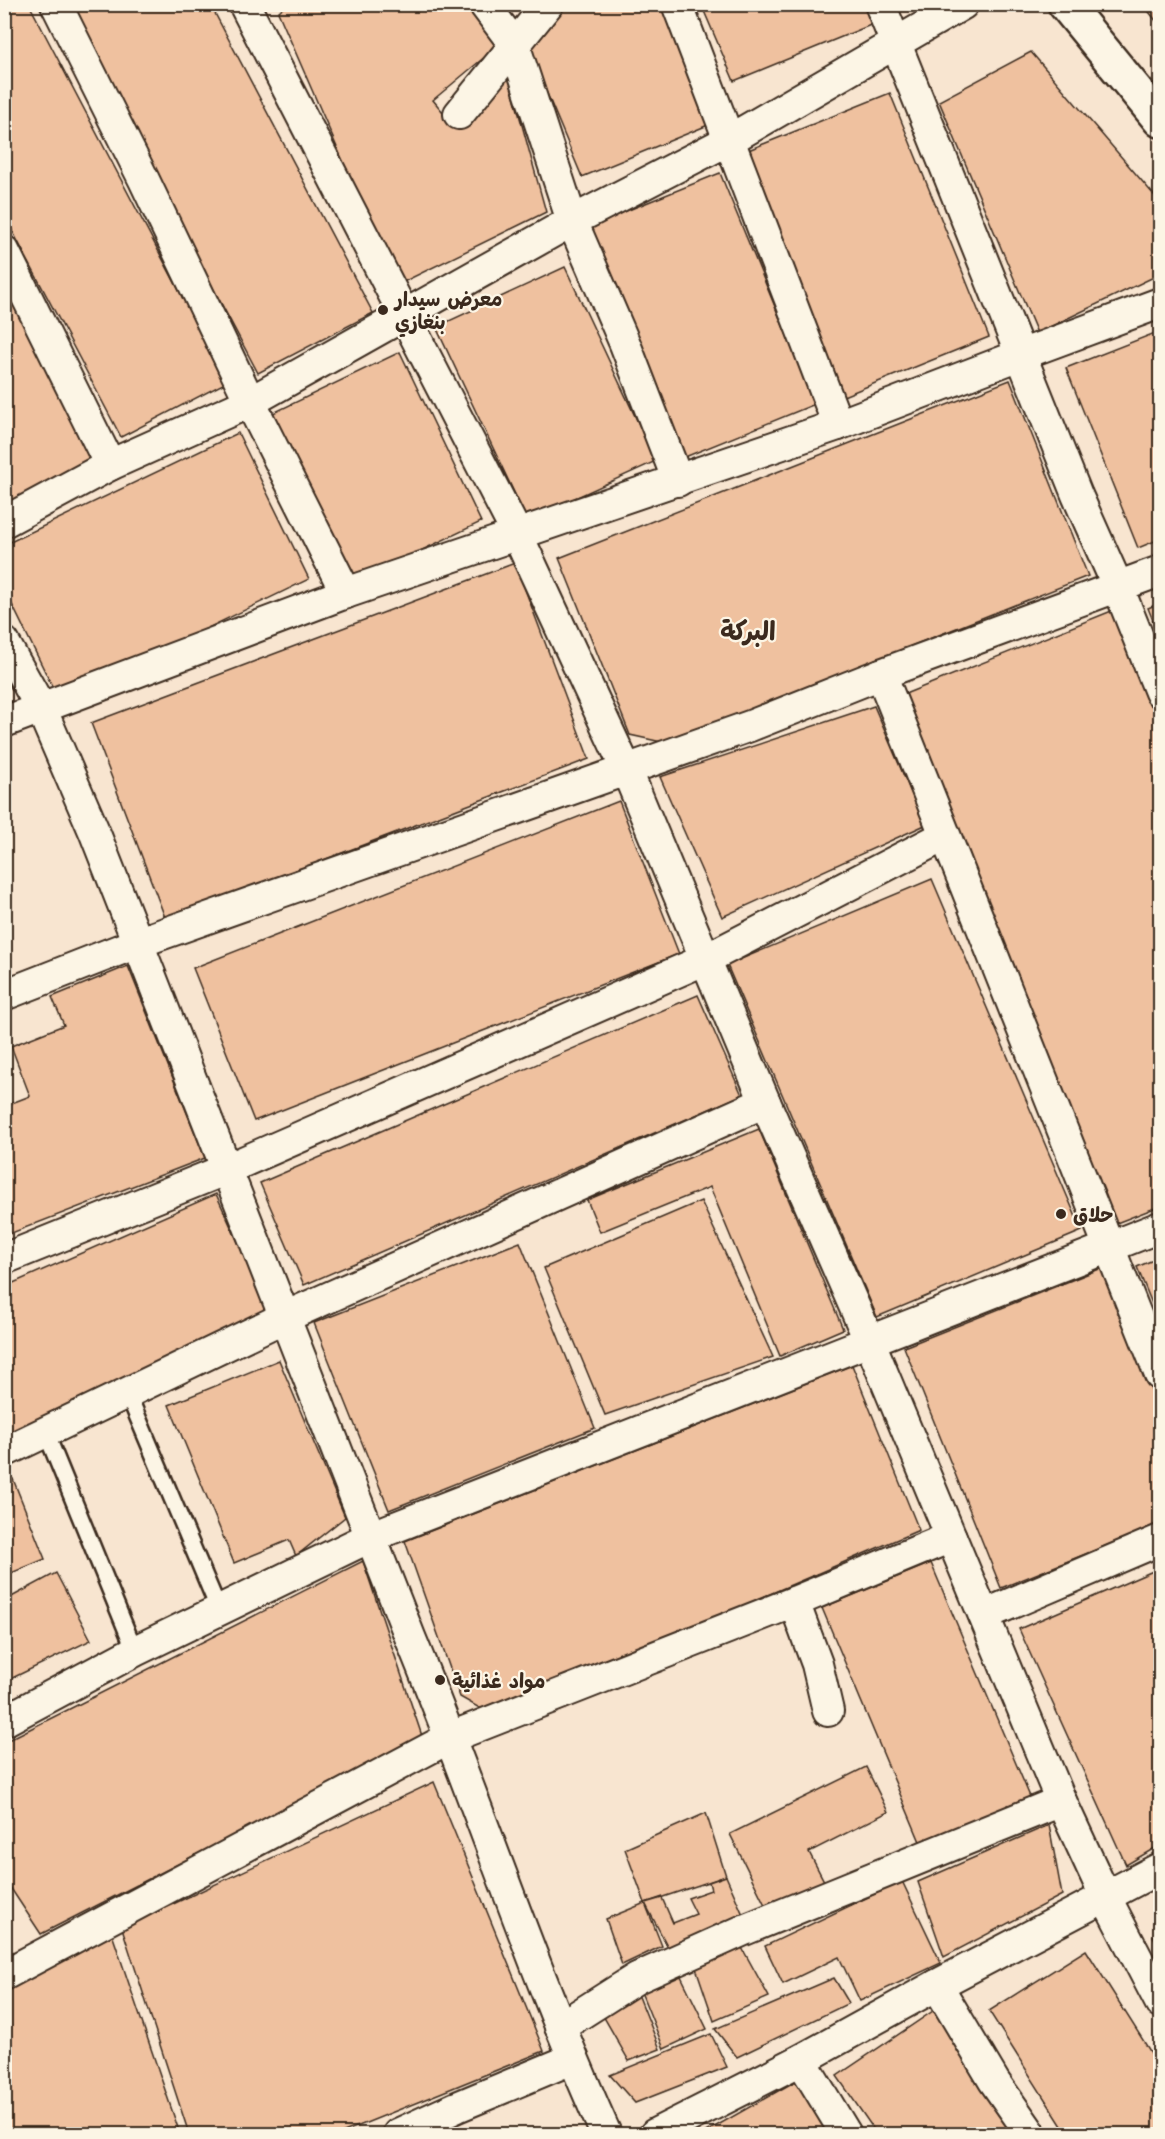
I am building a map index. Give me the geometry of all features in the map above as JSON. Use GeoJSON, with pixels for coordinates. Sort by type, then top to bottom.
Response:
{"type":"FeatureCollection","features":[{"type":"Feature","properties":{"kind":"street"},"geometry":{"type":"LineString","coordinates":[[56,4],[346,593]]}},
{"type":"Feature","properties":{"kind":"street"},"geometry":{"type":"LineString","coordinates":[[244,4],[517,534],[627,771],[704,960],[869,1340],[1060,1801],[1106,1898],[1161,2002]]}},
{"type":"Feature","properties":{"kind":"street"},"geometry":{"type":"LineString","coordinates":[[484,4],[514,44],[572,221],[625,344],[678,481]]}},
{"type":"Feature","properties":{"kind":"street"},"geometry":{"type":"LineString","coordinates":[[459,114],[548,4]]}},
{"type":"Feature","properties":{"kind":"street"},"geometry":{"type":"LineString","coordinates":[[677,4],[838,425]]}},
{"type":"Feature","properties":{"kind":"street"},"geometry":{"type":"LineString","coordinates":[[880,4],[1077,495],[1161,692]]}},
{"type":"Feature","properties":{"kind":"street"},"geometry":{"type":"LineString","coordinates":[[4,522],[111,465],[250,402],[572,221],[729,140],[963,4]]}},
{"type":"Feature","properties":{"kind":"street"},"geometry":{"type":"LineString","coordinates":[[1065,4],[1161,120]]}},
{"type":"Feature","properties":{"kind":"street"},"geometry":{"type":"LineString","coordinates":[[4,251],[111,465]]}},
{"type":"Feature","properties":{"kind":"street"},"geometry":{"type":"LineString","coordinates":[[4,722],[346,593],[838,425],[1161,303]]}},
{"type":"Feature","properties":{"kind":"street"},"geometry":{"type":"LineString","coordinates":[[4,995],[137,942],[750,726],[881,674],[1161,571]]}},
{"type":"Feature","properties":{"kind":"street"},"geometry":{"type":"LineString","coordinates":[[4,642],[41,708],[94,831],[451,1737],[572,2059],[606,2134]]}},
{"type":"Feature","properties":{"kind":"street"},"geometry":{"type":"LineString","coordinates":[[881,674],[1161,1375]]}},
{"type":"Feature","properties":{"kind":"street"},"geometry":{"type":"LineString","coordinates":[[4,1259],[226,1168],[704,960],[944,836]]}},
{"type":"Feature","properties":{"kind":"street"},"geometry":{"type":"LineString","coordinates":[[4,1452],[285,1317],[765,1102]]}},
{"type":"Feature","properties":{"kind":"street"},"geometry":{"type":"LineString","coordinates":[[4,1721],[135,1651],[370,1536],[1161,1227]]}},
{"type":"Feature","properties":{"kind":"street"},"geometry":{"type":"LineString","coordinates":[[4,1975],[451,1737],[794,1602],[951,1537]]}},
{"type":"Feature","properties":{"kind":"street"},"geometry":{"type":"LineString","coordinates":[[984,1614],[1161,1540]]}},
{"type":"Feature","properties":{"kind":"street"},"geometry":{"type":"LineString","coordinates":[[794,1602],[817,1664],[828,1711]]}},
{"type":"Feature","properties":{"kind":"street"},"geometry":{"type":"LineString","coordinates":[[560,2027],[637,1978],[744,1930],[1060,1801]]}},
{"type":"Feature","properties":{"kind":"street"},"geometry":{"type":"LineString","coordinates":[[655,2134],[801,2060],[937,1985],[1161,1868]]}},
{"type":"Feature","properties":{"kind":"street"},"geometry":{"type":"LineString","coordinates":[[937,1985],[994,2081],[1031,2134]]}},
{"type":"Feature","properties":{"kind":"street"},"geometry":{"type":"LineString","coordinates":[[398,2134],[572,2059]]}},
{"type":"Feature","properties":{"kind":"street"},"geometry":{"type":"LineString","coordinates":[[801,2060],[846,2134]]}},
{"type":"Feature","properties":{"kind":"lane"},"geometry":{"type":"LineString","coordinates":[[128,1394],[219,1610]]}},
{"type":"Feature","properties":{"kind":"lane"},"geometry":{"type":"LineString","coordinates":[[46,1433],[135,1651]]}},
{"type":"Feature","properties":{"kind":"building"},"geometry":{"type":"Polygon","coordinates":[[[4,4],[29,4],[227,382],[121,437],[4,215],[4,4]]]}},
{"type":"Feature","properties":{"kind":"building"},"geometry":{"type":"Polygon","coordinates":[[[63,4],[210,4],[373,313],[258,373],[63,4]]]}},
{"type":"Feature","properties":{"kind":"building"},"geometry":{"type":"Polygon","coordinates":[[[287,4],[464,4],[498,46],[433,100],[458,130],[506,67],[546,212],[397,285],[278,12],[287,4]]]}},
{"type":"Feature","properties":{"kind":"building"},"geometry":{"type":"Polygon","coordinates":[[[569,4],[664,4],[713,123],[582,177],[528,48],[569,4]]]}},
{"type":"Feature","properties":{"kind":"building"},"geometry":{"type":"Polygon","coordinates":[[[701,4],[870,4],[878,22],[734,81],[701,4]]]}},
{"type":"Feature","properties":{"kind":"building"},"geometry":{"type":"Polygon","coordinates":[[[1143,4],[1160,4],[1160,26],[1143,4]]]}},
{"type":"Feature","properties":{"kind":"building"},"geometry":{"type":"Polygon","coordinates":[[[1031,52],[1160,202],[1160,274],[1037,333],[939,101],[1031,52]]]}},
{"type":"Feature","properties":{"kind":"building"},"geometry":{"type":"Polygon","coordinates":[[[890,93],[989,337],[841,397],[741,153],[890,93]]]}},
{"type":"Feature","properties":{"kind":"building"},"geometry":{"type":"Polygon","coordinates":[[[720,173],[815,404],[685,457],[589,226],[720,173]]]}},
{"type":"Feature","properties":{"kind":"building"},"geometry":{"type":"Polygon","coordinates":[[[565,267],[656,461],[527,520],[436,327],[565,267]]]}},
{"type":"Feature","properties":{"kind":"building"},"geometry":{"type":"Polygon","coordinates":[[[4,288],[98,458],[4,509],[4,288]]]}},
{"type":"Feature","properties":{"kind":"building"},"geometry":{"type":"Polygon","coordinates":[[[1160,331],[1160,539],[1138,548],[1066,368],[1160,331]]]}},
{"type":"Feature","properties":{"kind":"building"},"geometry":{"type":"Polygon","coordinates":[[[400,352],[481,522],[351,584],[269,415],[400,352]]]}},
{"type":"Feature","properties":{"kind":"building"},"geometry":{"type":"Polygon","coordinates":[[[1010,380],[1088,576],[666,743],[630,735],[559,558],[1010,380]]]}},
{"type":"Feature","properties":{"kind":"building"},"geometry":{"type":"Polygon","coordinates":[[[238,433],[309,579],[59,700],[4,588],[4,545],[238,433]]]}},
{"type":"Feature","properties":{"kind":"building"},"geometry":{"type":"Polygon","coordinates":[[[515,563],[589,759],[166,920],[91,723],[515,563]]]}},
{"type":"Feature","properties":{"kind":"building"},"geometry":{"type":"Polygon","coordinates":[[[1160,603],[1160,638],[1148,608],[1160,603]]]}},
{"type":"Feature","properties":{"kind":"building"},"geometry":{"type":"Polygon","coordinates":[[[1114,610],[1160,725],[1160,1206],[1114,1224],[900,696],[1114,610]]]}},
{"type":"Feature","properties":{"kind":"building"},"geometry":{"type":"Polygon","coordinates":[[[874,706],[925,825],[722,917],[660,777],[874,706]]]}},
{"type":"Feature","properties":{"kind":"building"},"geometry":{"type":"Polygon","coordinates":[[[619,801],[679,954],[254,1121],[193,968],[619,801]]]}},
{"type":"Feature","properties":{"kind":"building"},"geometry":{"type":"Polygon","coordinates":[[[932,879],[1082,1231],[877,1317],[727,965],[932,879]]]}},
{"type":"Feature","properties":{"kind":"building"},"geometry":{"type":"Polygon","coordinates":[[[128,966],[205,1158],[4,1236],[4,1106],[30,1096],[11,1046],[64,1025],[52,997],[128,966]]]}},
{"type":"Feature","properties":{"kind":"building"},"geometry":{"type":"Polygon","coordinates":[[[698,995],[742,1095],[304,1285],[260,1183],[698,995]]]}},
{"type":"Feature","properties":{"kind":"building"},"geometry":{"type":"Polygon","coordinates":[[[759,1129],[843,1329],[780,1356],[710,1187],[600,1232],[587,1200],[759,1129]]]}},
{"type":"Feature","properties":{"kind":"building"},"geometry":{"type":"Polygon","coordinates":[[[216,1194],[272,1317],[4,1435],[4,1287],[216,1194]]]}},
{"type":"Feature","properties":{"kind":"building"},"geometry":{"type":"Polygon","coordinates":[[[701,1201],[773,1357],[605,1415],[544,1268],[701,1201]]]}},
{"type":"Feature","properties":{"kind":"building"},"geometry":{"type":"Polygon","coordinates":[[[520,1242],[595,1428],[389,1510],[314,1323],[520,1242]]]}},
{"type":"Feature","properties":{"kind":"building"},"geometry":{"type":"Polygon","coordinates":[[[1160,1257],[1160,1323],[1137,1267],[1160,1257]]]}},
{"type":"Feature","properties":{"kind":"building"},"geometry":{"type":"Polygon","coordinates":[[[1102,1268],[1160,1412],[1160,1524],[1001,1588],[904,1347],[1102,1268]]]}},
{"type":"Feature","properties":{"kind":"building"},"geometry":{"type":"Polygon","coordinates":[[[279,1360],[345,1517],[296,1556],[289,1540],[234,1563],[169,1405],[279,1360]]]}},
{"type":"Feature","properties":{"kind":"building"},"geometry":{"type":"Polygon","coordinates":[[[852,1365],[919,1530],[490,1714],[460,1697],[405,1541],[852,1365]]]}},
{"type":"Feature","properties":{"kind":"building"},"geometry":{"type":"Polygon","coordinates":[[[13,1479],[45,1559],[4,1576],[4,1482],[13,1479]]]}},
{"type":"Feature","properties":{"kind":"building"},"geometry":{"type":"Polygon","coordinates":[[[363,1561],[423,1739],[41,1934],[4,1878],[4,1742],[363,1561]]]}},
{"type":"Feature","properties":{"kind":"building"},"geometry":{"type":"Polygon","coordinates":[[[931,1563],[1031,1799],[921,1844],[822,1608],[931,1563]]]}},
{"type":"Feature","properties":{"kind":"building"},"geometry":{"type":"Polygon","coordinates":[[[1160,1568],[1160,1845],[1126,1865],[1019,1629],[1160,1568]]]}},
{"type":"Feature","properties":{"kind":"building"},"geometry":{"type":"Polygon","coordinates":[[[56,1573],[91,1640],[4,1682],[4,1601],[56,1573]]]}},
{"type":"Feature","properties":{"kind":"building"},"geometry":{"type":"Polygon","coordinates":[[[866,1767],[888,1812],[809,1852],[825,1883],[768,1911],[730,1834],[866,1767]]]}},
{"type":"Feature","properties":{"kind":"building"},"geometry":{"type":"Polygon","coordinates":[[[434,1782],[544,2051],[339,2134],[189,2134],[122,1928],[434,1782]]]}},
{"type":"Feature","properties":{"kind":"building"},"geometry":{"type":"Polygon","coordinates":[[[706,1813],[726,1876],[645,1903],[625,1849],[706,1813]]]}},
{"type":"Feature","properties":{"kind":"building"},"geometry":{"type":"Polygon","coordinates":[[[1049,1825],[1062,1895],[944,1957],[918,1882],[1049,1825]]]}},
{"type":"Feature","properties":{"kind":"building"},"geometry":{"type":"Polygon","coordinates":[[[726,1876],[744,1917],[670,1951],[645,1903],[662,1898],[673,1923],[696,1914],[688,1898],[711,1890],[709,1882],[726,1876]]]}},
{"type":"Feature","properties":{"kind":"building"},"geometry":{"type":"Polygon","coordinates":[[[902,1881],[941,1963],[860,2001],[839,1957],[783,1984],[765,1946],[902,1881]]]}},
{"type":"Feature","properties":{"kind":"building"},"geometry":{"type":"Polygon","coordinates":[[[645,1903],[662,1946],[622,1965],[606,1919],[645,1903]]]}},
{"type":"Feature","properties":{"kind":"building"},"geometry":{"type":"Polygon","coordinates":[[[110,1928],[180,2134],[4,2134],[4,1989],[110,1928]]]}},
{"type":"Feature","properties":{"kind":"building"},"geometry":{"type":"Polygon","coordinates":[[[1160,1932],[1160,1949],[1153,1936],[1160,1932]]]}},
{"type":"Feature","properties":{"kind":"building"},"geometry":{"type":"Polygon","coordinates":[[[741,1946],[769,1997],[714,2021],[696,1968],[741,1946]]]}},
{"type":"Feature","properties":{"kind":"building"},"geometry":{"type":"Polygon","coordinates":[[[1086,1950],[1160,2067],[1160,2134],[1067,2134],[989,2011],[1086,1950]]]}},
{"type":"Feature","properties":{"kind":"building"},"geometry":{"type":"Polygon","coordinates":[[[680,1974],[707,2029],[664,2049],[641,1992],[680,1974]]]}},
{"type":"Feature","properties":{"kind":"building"},"geometry":{"type":"Polygon","coordinates":[[[834,1978],[849,2003],[737,2057],[715,2029],[834,1978]]]}},
{"type":"Feature","properties":{"kind":"building"},"geometry":{"type":"Polygon","coordinates":[[[636,1989],[660,2049],[629,2061],[597,2005],[636,1989]]]}},
{"type":"Feature","properties":{"kind":"building"},"geometry":{"type":"Polygon","coordinates":[[[939,2007],[1027,2134],[877,2134],[837,2076],[939,2007]]]}},
{"type":"Feature","properties":{"kind":"building"},"geometry":{"type":"Polygon","coordinates":[[[711,2034],[727,2067],[635,2103],[610,2075],[711,2034]]]}},
{"type":"Feature","properties":{"kind":"building"},"geometry":{"type":"Polygon","coordinates":[[[801,2078],[838,2134],[702,2134],[801,2078]]]}},
{"type":"Feature","properties":{"kind":"place","name":"معرض سيدار بنغازي"},"geometry":{"type":"Point","coordinates":[383,310]}},
{"type":"Feature","properties":{"kind":"place","name":"حلاق"},"geometry":{"type":"Point","coordinates":[1061,1214]}},
{"type":"Feature","properties":{"kind":"place","name":"مواد غذائية"},"geometry":{"type":"Point","coordinates":[440,1680]}},
{"type":"Feature","properties":{"kind":"district","name":"البركة"},"geometry":{"type":"Point","coordinates":[748,630]}}]}
